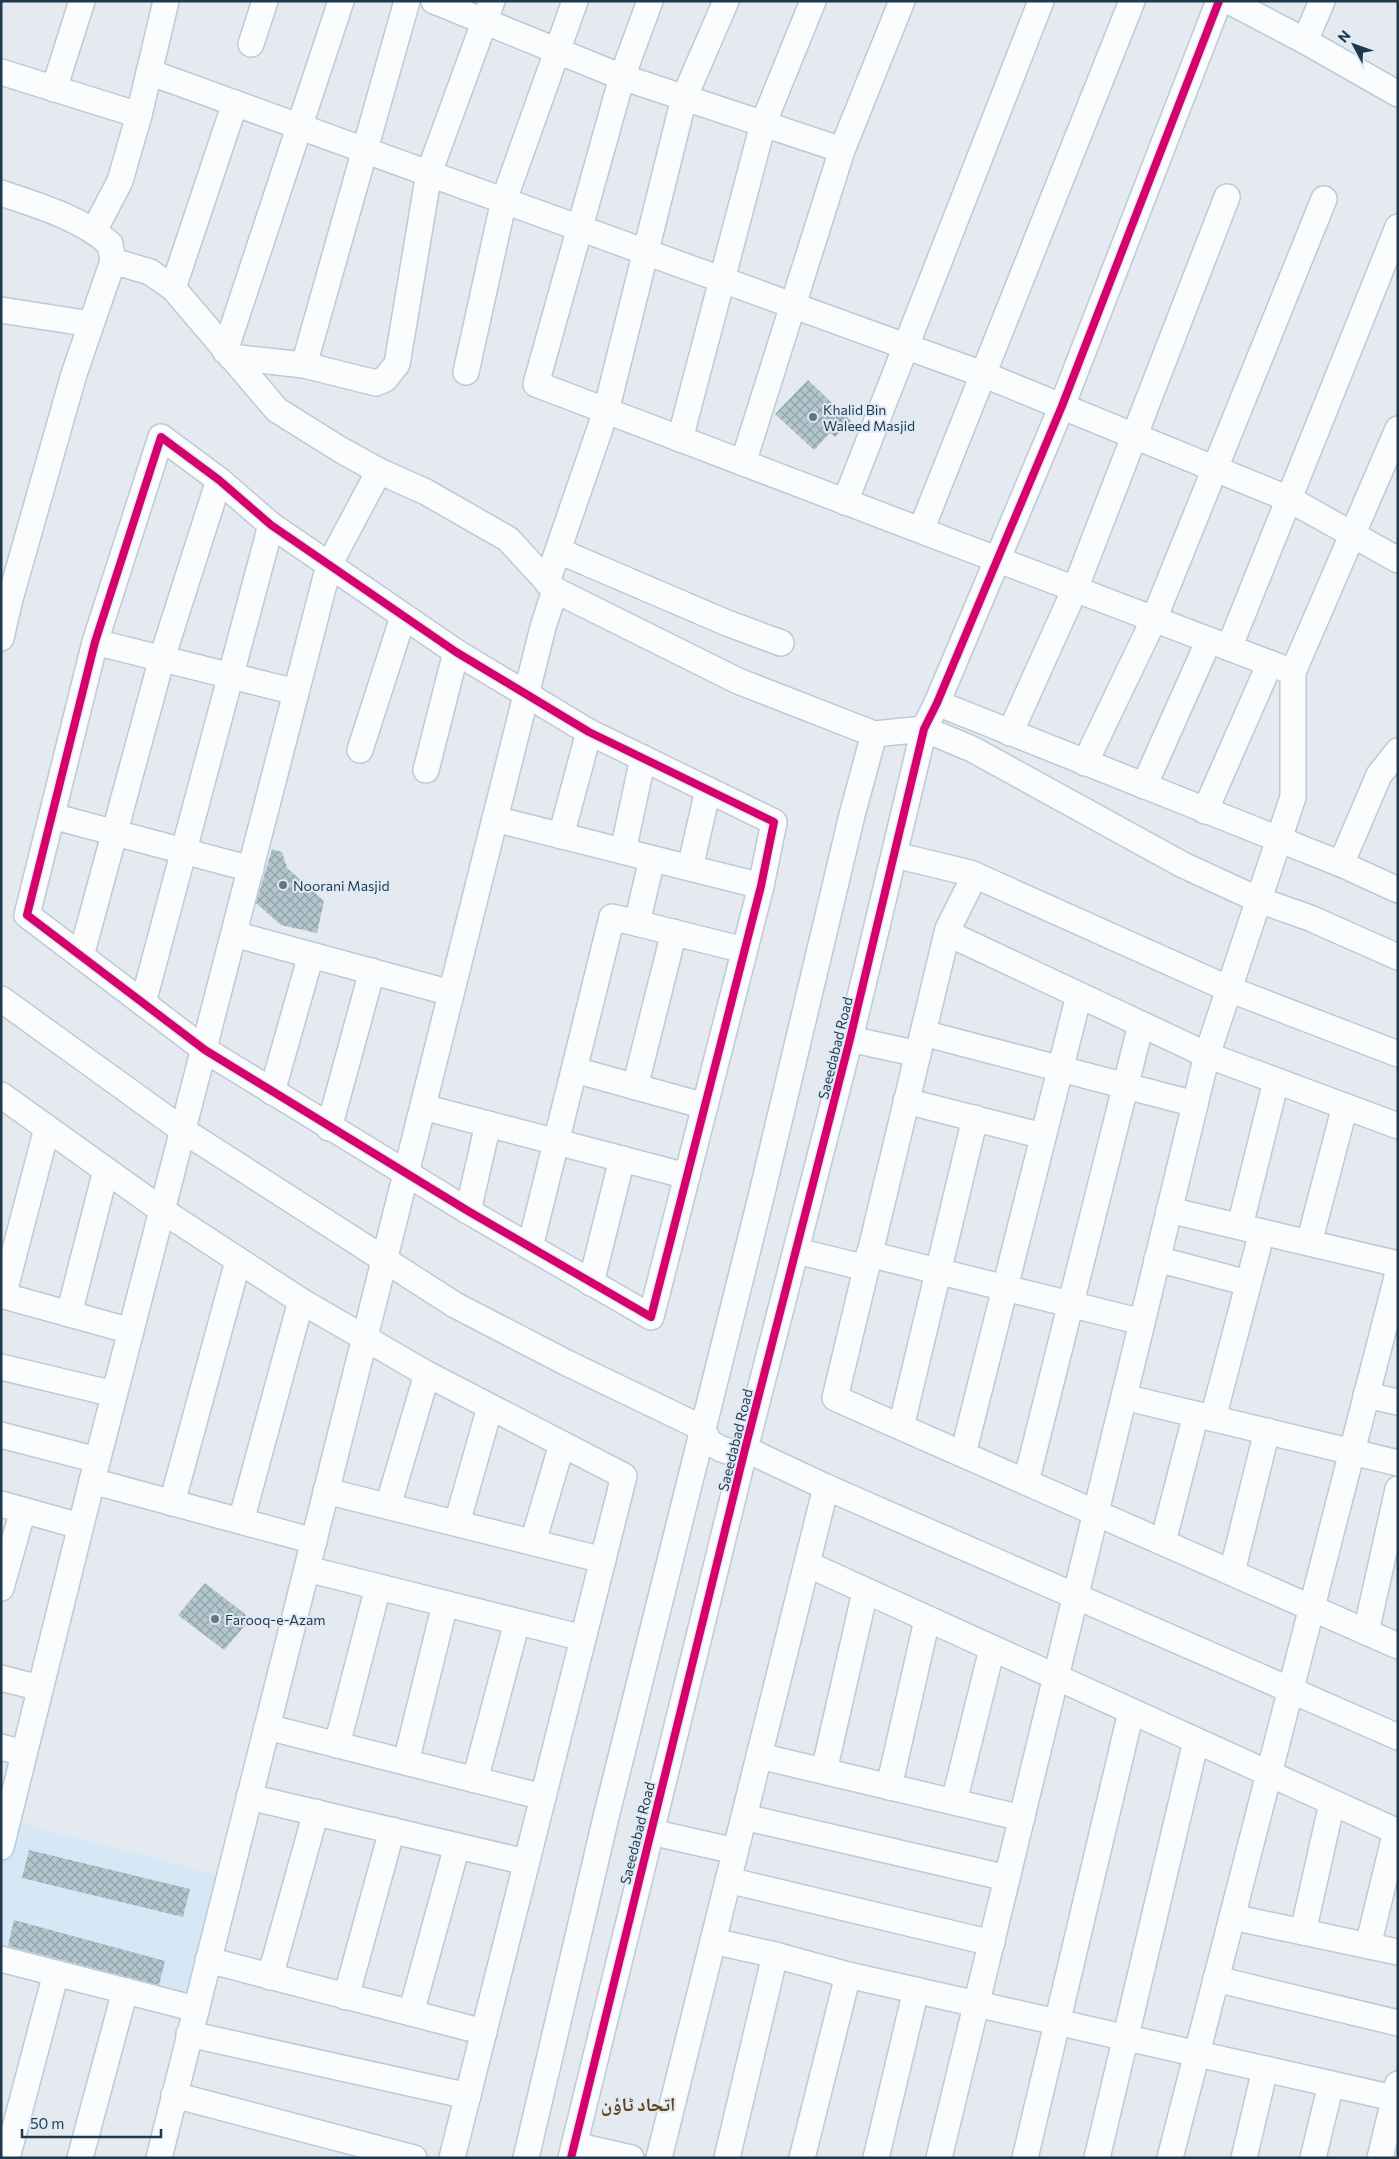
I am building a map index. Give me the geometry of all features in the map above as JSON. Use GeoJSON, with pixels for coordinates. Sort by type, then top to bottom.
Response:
{"type":"FeatureCollection","features":[{"type":"Feature","properties":{"kind":"street"},"geometry":{"type":"LineString","coordinates":[[54,89],[82,1]]}},
{"type":"Feature","properties":{"kind":"street"},"geometry":{"type":"LineString","coordinates":[[94,231],[120,181],[139,115],[166,1]]}},
{"type":"Feature","properties":{"kind":"street"},"geometry":{"type":"LineString","coordinates":[[250,44],[264,1]]}},
{"type":"Feature","properties":{"kind":"street"},"geometry":{"type":"LineString","coordinates":[[228,354],[299,126],[341,1]]}},
{"type":"Feature","properties":{"kind":"street"},"geometry":{"type":"LineString","coordinates":[[304,365],[407,1]]}},
{"type":"Feature","properties":{"kind":"street"},"geometry":{"type":"LineString","coordinates":[[434,1],[488,11],[556,51],[622,77],[842,150]]}},
{"type":"Feature","properties":{"kind":"street"},"geometry":{"type":"LineString","coordinates":[[466,372],[504,200],[575,1]]}},
{"type":"Feature","properties":{"kind":"street"},"geometry":{"type":"LineString","coordinates":[[650,1],[622,77],[578,227],[536,384],[1282,668]]}},
{"type":"Feature","properties":{"kind":"street"},"geometry":{"type":"LineString","coordinates":[[158,2158],[544,627],[559,551],[606,411],[684,98],[726,1]]}},
{"type":"Feature","properties":{"kind":"street"},"geometry":{"type":"LineString","coordinates":[[680,439],[763,124],[813,1]]}},
{"type":"Feature","properties":{"kind":"street"},"geometry":{"type":"LineString","coordinates":[[743,463],[842,150],[902,1]]}},
{"type":"Feature","properties":{"kind":"street"},"geometry":{"type":"LineString","coordinates":[[845,502],[1041,1]]}},
{"type":"Feature","properties":{"kind":"street"},"geometry":{"type":"LineString","coordinates":[[921,530],[1132,1]]}},
{"type":"Feature","properties":{"kind":"street"},"geometry":{"type":"LineString","coordinates":[[1305,41],[1322,1]]}},
{"type":"Feature","properties":{"kind":"street"},"geometry":{"type":"LineString","coordinates":[[1232,2],[1398,94]]}},
{"type":"Feature","properties":{"kind":"street","name":"Saeedabad Road"},"geometry":{"type":"LineString","coordinates":[[573,2151],[746,1449],[850,1039],[924,729],[937,703],[1232,2]]}},
{"type":"Feature","properties":{"kind":"street"},"geometry":{"type":"LineString","coordinates":[[228,354],[304,365],[376,383],[385,379],[397,364],[429,173],[488,11]]}},
{"type":"Feature","properties":{"kind":"street"},"geometry":{"type":"LineString","coordinates":[[1,72],[139,115]]}},
{"type":"Feature","properties":{"kind":"street"},"geometry":{"type":"LineString","coordinates":[[149,72],[983,374],[1288,499],[1398,560]]}},
{"type":"Feature","properties":{"kind":"street"},"geometry":{"type":"LineString","coordinates":[[173,288],[235,103]]}},
{"type":"Feature","properties":{"kind":"street"},"geometry":{"type":"LineString","coordinates":[[1,192],[62,215],[94,231],[110,244],[113,261],[74,374],[6,598],[1,638]]}},
{"type":"Feature","properties":{"kind":"street"},"geometry":{"type":"LineString","coordinates":[[1010,733],[1076,589],[1227,197]]}},
{"type":"Feature","properties":{"kind":"street"},"geometry":{"type":"LineString","coordinates":[[1085,763],[1154,619],[1324,199]]}},
{"type":"Feature","properties":{"kind":"street"},"geometry":{"type":"LineString","coordinates":[[1144,786],[1219,644],[1288,499],[1398,227]]}},
{"type":"Feature","properties":{"kind":"street"},"geometry":{"type":"LineString","coordinates":[[113,261],[150,272],[173,288],[277,410],[340,450],[379,471],[426,492],[508,539],[551,586],[738,681],[874,734],[924,729],[972,749],[1183,865],[1259,900],[1310,918],[1398,957]]}},
{"type":"Feature","properties":{"kind":"street"},"geometry":{"type":"LineString","coordinates":[[1,310],[90,324]]}},
{"type":"Feature","properties":{"kind":"street"},"geometry":{"type":"LineString","coordinates":[[1205,811],[1352,534],[1398,429]]}},
{"type":"Feature","properties":{"kind":"street"},"geometry":{"type":"LineString","coordinates":[[161,437],[219,480],[271,525],[329,565],[456,652],[589,732],[774,822],[760,886],[651,1317],[329,1128],[205,1050],[27,915],[95,642],[161,437]]}},
{"type":"Feature","properties":{"kind":"street"},"geometry":{"type":"LineString","coordinates":[[1,1847],[13,1750],[40,1688],[94,1471],[184,1131],[329,565],[379,471]]}},
{"type":"Feature","properties":{"kind":"street"},"geometry":{"type":"LineString","coordinates":[[81,956],[162,658],[219,480]]}},
{"type":"Feature","properties":{"kind":"street"},"geometry":{"type":"LineString","coordinates":[[143,1002],[229,675],[271,525]]}},
{"type":"Feature","properties":{"kind":"street"},"geometry":{"type":"LineString","coordinates":[[559,551],[727,623],[781,643]]}},
{"type":"Feature","properties":{"kind":"street"},"geometry":{"type":"LineString","coordinates":[[360,750],[403,617]]}},
{"type":"Feature","properties":{"kind":"street"},"geometry":{"type":"LineString","coordinates":[[95,642],[296,692]]}},
{"type":"Feature","properties":{"kind":"street"},"geometry":{"type":"LineString","coordinates":[[426,770],[456,652]]}},
{"type":"Feature","properties":{"kind":"street"},"geometry":{"type":"LineString","coordinates":[[940,2158],[1207,1055],[1293,798],[1282,668]]}},
{"type":"Feature","properties":{"kind":"street"},"geometry":{"type":"LineString","coordinates":[[937,703],[1341,864],[1398,890]]}},
{"type":"Feature","properties":{"kind":"street"},"geometry":{"type":"LineString","coordinates":[[561,836],[589,732]]}},
{"type":"Feature","properties":{"kind":"street"},"geometry":{"type":"LineString","coordinates":[[526,2158],[606,1817],[761,1197],[852,815],[874,734]]}},
{"type":"Feature","properties":{"kind":"street"},"geometry":{"type":"LineString","coordinates":[[1341,864],[1379,775],[1398,751]]}},
{"type":"Feature","properties":{"kind":"street"},"geometry":{"type":"LineString","coordinates":[[622,851],[643,758]]}},
{"type":"Feature","properties":{"kind":"street"},"geometry":{"type":"LineString","coordinates":[[690,868],[708,790]]}},
{"type":"Feature","properties":{"kind":"street"},"geometry":{"type":"LineString","coordinates":[[52,816],[251,869]]}},
{"type":"Feature","properties":{"kind":"street"},"geometry":{"type":"LineString","coordinates":[[495,819],[760,886]]}},
{"type":"Feature","properties":{"kind":"street"},"geometry":{"type":"LineString","coordinates":[[895,855],[975,875],[1229,989],[1398,1054]]}},
{"type":"Feature","properties":{"kind":"street"},"geometry":{"type":"LineString","coordinates":[[637,923],[652,859]]}},
{"type":"Feature","properties":{"kind":"street"},"geometry":{"type":"LineString","coordinates":[[975,875],[947,933],[835,1398],[1398,1646]]}},
{"type":"Feature","properties":{"kind":"street"},"geometry":{"type":"LineString","coordinates":[[530,1247],[612,917],[744,950]]}},
{"type":"Feature","properties":{"kind":"street"},"geometry":{"type":"LineString","coordinates":[[635,1086],[674,932]]}},
{"type":"Feature","properties":{"kind":"street"},"geometry":{"type":"LineString","coordinates":[[947,933],[1207,1055],[1398,1126]]}},
{"type":"Feature","properties":{"kind":"street"},"geometry":{"type":"LineString","coordinates":[[234,934],[452,993]]}},
{"type":"Feature","properties":{"kind":"street"},"geometry":{"type":"LineString","coordinates":[[272,1092],[311,955]]}},
{"type":"Feature","properties":{"kind":"street"},"geometry":{"type":"LineString","coordinates":[[329,1128],[372,972]]}},
{"type":"Feature","properties":{"kind":"street"},"geometry":{"type":"LineString","coordinates":[[962,1454],[1079,996]]}},
{"type":"Feature","properties":{"kind":"street"},"geometry":{"type":"LineString","coordinates":[[1,1000],[184,1131],[455,1305],[567,1363],[702,1428],[709,1442],[721,1449],[731,1452],[746,1449],[826,1487],[1398,1737]]}},
{"type":"Feature","properties":{"kind":"street"},"geometry":{"type":"LineString","coordinates":[[1026,1482],[1141,1024]]}},
{"type":"Feature","properties":{"kind":"street"},"geometry":{"type":"LineString","coordinates":[[850,1039],[920,1043],[1060,1069],[1195,1104]]}},
{"type":"Feature","properties":{"kind":"street"},"geometry":{"type":"LineString","coordinates":[[575,1070],[705,1106]]}},
{"type":"Feature","properties":{"kind":"street"},"geometry":{"type":"LineString","coordinates":[[1163,1542],[1248,1283],[1251,1229],[1276,1081]]}},
{"type":"Feature","properties":{"kind":"street"},"geometry":{"type":"LineString","coordinates":[[1,1095],[163,1211],[301,1302],[364,1340],[427,1374],[624,1476],[452,2158]]}},
{"type":"Feature","properties":{"kind":"street"},"geometry":{"type":"LineString","coordinates":[[906,1101],[1043,1136]]}},
{"type":"Feature","properties":{"kind":"street"},"geometry":{"type":"LineString","coordinates":[[1309,1243],[1345,1106]]}},
{"type":"Feature","properties":{"kind":"street"},"geometry":{"type":"LineString","coordinates":[[423,1107],[687,1176]]}},
{"type":"Feature","properties":{"kind":"street"},"geometry":{"type":"LineString","coordinates":[[901,1427],[975,1118]]}},
{"type":"Feature","properties":{"kind":"street"},"geometry":{"type":"LineString","coordinates":[[468,1211],[488,1124]]}},
{"type":"Feature","properties":{"kind":"street"},"geometry":{"type":"LineString","coordinates":[[47,1128],[2,1296],[131,1331]]}},
{"type":"Feature","properties":{"kind":"street"},"geometry":{"type":"LineString","coordinates":[[592,1283],[622,1159]]}},
{"type":"Feature","properties":{"kind":"street"},"geometry":{"type":"LineString","coordinates":[[69,1314],[106,1170]]}},
{"type":"Feature","properties":{"kind":"street"},"geometry":{"type":"LineString","coordinates":[[1169,1210],[1398,1264]]}},
{"type":"Feature","properties":{"kind":"street"},"geometry":{"type":"LineString","coordinates":[[797,1251],[939,1271],[1142,1322]]}},
{"type":"Feature","properties":{"kind":"street"},"geometry":{"type":"LineString","coordinates":[[172,1503],[238,1260]]}},
{"type":"Feature","properties":{"kind":"street"},"geometry":{"type":"LineString","coordinates":[[1157,1260],[1248,1283]]}},
{"type":"Feature","properties":{"kind":"street"},"geometry":{"type":"LineString","coordinates":[[1170,2158],[1366,1395],[1391,1328],[1398,1273]]}},
{"type":"Feature","properties":{"kind":"street"},"geometry":{"type":"LineString","coordinates":[[241,1521],[301,1302]]}},
{"type":"Feature","properties":{"kind":"street"},"geometry":{"type":"LineString","coordinates":[[1,1367],[114,1394]]}},
{"type":"Feature","properties":{"kind":"street"},"geometry":{"type":"LineString","coordinates":[[388,1506],[427,1374]]}},
{"type":"Feature","properties":{"kind":"street"},"geometry":{"type":"LineString","coordinates":[[1366,1395],[1398,1402]]}},
{"type":"Feature","properties":{"kind":"street"},"geometry":{"type":"LineString","coordinates":[[1124,1397],[1398,1463]]}},
{"type":"Feature","properties":{"kind":"street"},"geometry":{"type":"LineString","coordinates":[[457,1523],[490,1407]]}},
{"type":"Feature","properties":{"kind":"street"},"geometry":{"type":"LineString","coordinates":[[1232,1572],[1267,1431]]}},
{"type":"Feature","properties":{"kind":"street"},"geometry":{"type":"LineString","coordinates":[[1,1435],[172,1503],[314,1540]]}},
{"type":"Feature","properties":{"kind":"street"},"geometry":{"type":"LineString","coordinates":[[533,1542],[562,1444]]}},
{"type":"Feature","properties":{"kind":"street"},"geometry":{"type":"LineString","coordinates":[[659,2158],[826,1487]]}},
{"type":"Feature","properties":{"kind":"street"},"geometry":{"type":"LineString","coordinates":[[1366,1632],[1398,1489]]}},
{"type":"Feature","properties":{"kind":"street"},"geometry":{"type":"LineString","coordinates":[[326,1491],[603,1560]]}},
{"type":"Feature","properties":{"kind":"street"},"geometry":{"type":"LineString","coordinates":[[1,1588],[12,1507],[80,1526]]}},
{"type":"Feature","properties":{"kind":"street"},"geometry":{"type":"LineString","coordinates":[[807,1564],[865,1592],[1397,1832],[1368,1946]]}},
{"type":"Feature","properties":{"kind":"street"},"geometry":{"type":"LineString","coordinates":[[307,1569],[583,1638]]}},
{"type":"Feature","properties":{"kind":"street"},"geometry":{"type":"LineString","coordinates":[[337,1745],[378,1587]]}},
{"type":"Feature","properties":{"kind":"street"},"geometry":{"type":"LineString","coordinates":[[824,1771],[865,1592]]}},
{"type":"Feature","properties":{"kind":"street"},"geometry":{"type":"LineString","coordinates":[[406,1762],[445,1604]]}},
{"type":"Feature","properties":{"kind":"street"},"geometry":{"type":"LineString","coordinates":[[889,1787],[927,1620]]}},
{"type":"Feature","properties":{"kind":"street"},"geometry":{"type":"LineString","coordinates":[[475,1780],[517,1622]]}},
{"type":"Feature","properties":{"kind":"street"},"geometry":{"type":"LineString","coordinates":[[954,1802],[992,1649]]}},
{"type":"Feature","properties":{"kind":"street"},"geometry":{"type":"LineString","coordinates":[[1,1678],[40,1688]]}},
{"type":"Feature","properties":{"kind":"street"},"geometry":{"type":"LineString","coordinates":[[1025,2158],[1130,1712]]}},
{"type":"Feature","properties":{"kind":"street"},"geometry":{"type":"LineString","coordinates":[[267,1727],[543,1797]]}},
{"type":"Feature","properties":{"kind":"street"},"geometry":{"type":"LineString","coordinates":[[1097,2158],[1196,1741]]}},
{"type":"Feature","properties":{"kind":"street"},"geometry":{"type":"LineString","coordinates":[[759,1756],[1022,1818]]}},
{"type":"Feature","properties":{"kind":"street"},"geometry":{"type":"LineString","coordinates":[[249,1796],[526,1862]]}},
{"type":"Feature","properties":{"kind":"street"},"geometry":{"type":"LineString","coordinates":[[1303,1932],[1332,1803]]}},
{"type":"Feature","properties":{"kind":"street"},"geometry":{"type":"LineString","coordinates":[[270,1977],[316,1812]]}},
{"type":"Feature","properties":{"kind":"street"},"geometry":{"type":"LineString","coordinates":[[744,1817],[1007,1878]]}},
{"type":"Feature","properties":{"kind":"street"},"geometry":{"type":"LineString","coordinates":[[346,1996],[392,1830]]}},
{"type":"Feature","properties":{"kind":"street"},"geometry":{"type":"LineString","coordinates":[[651,1832],[735,1851]]}},
{"type":"Feature","properties":{"kind":"street"},"geometry":{"type":"LineString","coordinates":[[412,2013],[457,1846]]}},
{"type":"Feature","properties":{"kind":"street"},"geometry":{"type":"LineString","coordinates":[[728,1880],[992,1943]]}},
{"type":"Feature","properties":{"kind":"street"},"geometry":{"type":"LineString","coordinates":[[1232,1917],[1398,1952]]}},
{"type":"Feature","properties":{"kind":"street"},"geometry":{"type":"LineString","coordinates":[[713,1941],[775,1955],[848,1975],[1125,2038],[1331,2084],[1397,2094],[1380,2158]]}},
{"type":"Feature","properties":{"kind":"street"},"geometry":{"type":"LineString","coordinates":[[727,2158],[775,1955]]}},
{"type":"Feature","properties":{"kind":"street"},"geometry":{"type":"LineString","coordinates":[[1,1959],[196,2009]]}},
{"type":"Feature","properties":{"kind":"street"},"geometry":{"type":"LineString","coordinates":[[208,1960],[484,2032]]}},
{"type":"Feature","properties":{"kind":"street"},"geometry":{"type":"LineString","coordinates":[[7,2158],[56,1973]]}},
{"type":"Feature","properties":{"kind":"street"},"geometry":{"type":"LineString","coordinates":[[802,2158],[848,1975]]}},
{"type":"Feature","properties":{"kind":"street"},"geometry":{"type":"LineString","coordinates":[[1216,1980],[1398,2023]]}},
{"type":"Feature","properties":{"kind":"street"},"geometry":{"type":"LineString","coordinates":[[876,2158],[916,1990]]}},
{"type":"Feature","properties":{"kind":"street"},"geometry":{"type":"LineString","coordinates":[[80,2158],[125,1991]]}},
{"type":"Feature","properties":{"kind":"street"},"geometry":{"type":"LineString","coordinates":[[190,2034],[468,2096]]}},
{"type":"Feature","properties":{"kind":"street"},"geometry":{"type":"LineString","coordinates":[[1244,2158],[1265,2069]]}},
{"type":"Feature","properties":{"kind":"street"},"geometry":{"type":"LineString","coordinates":[[1313,2158],[1331,2084]]}},
{"type":"Feature","properties":{"kind":"street"},"geometry":{"type":"LineString","coordinates":[[174,2095],[414,2158]]}},
{"type":"Feature","properties":{"kind":"street"},"geometry":{"type":"LineString","coordinates":[[573,2151],[631,2158]]}},
{"type":"Feature","properties":{"kind":"shaded area"},"geometry":{"type":"Polygon","coordinates":[[[8,1820],[229,1878],[196,2009],[1,1959],[1,1847],[8,1820]]]}},
{"type":"Feature","properties":{"kind":"building","name":"Khalid Bin Waleed Masjid"},"geometry":{"type":"Polygon","coordinates":[[[808,380],[851,421],[835,437],[830,433],[814,450],[775,414],[808,380]]]}},
{"type":"Feature","properties":{"kind":"building","name":"Noorani Masjid"},"geometry":{"type":"Polygon","coordinates":[[[272,849],[282,852],[287,868],[324,901],[317,933],[281,925],[256,903],[272,849]]]}},
{"type":"Feature","properties":{"kind":"building","name":"Farooq-e-Azam"},"geometry":{"type":"Polygon","coordinates":[[[205,1583],[245,1614],[247,1623],[224,1650],[178,1615],[205,1583]]]}},
{"type":"Feature","properties":{"kind":"building"},"geometry":{"type":"Polygon","coordinates":[[[29,1850],[190,1889],[183,1917],[22,1878],[29,1850]]]}},
{"type":"Feature","properties":{"kind":"building"},"geometry":{"type":"Polygon","coordinates":[[[14,1920],[165,1961],[159,1985],[8,1946],[14,1920]]]}},
{"type":"Feature","properties":{"kind":"cycle path"},"geometry":{"type":"LineString","coordinates":[[571,2158],[745,1449],[850,1039],[924,729],[937,703],[1062,406],[1219,1]]}},
{"type":"Feature","properties":{"kind":"cycle path"},"geometry":{"type":"LineString","coordinates":[[161,437],[219,480],[271,525],[456,652],[589,732],[774,822],[761,886],[651,1317],[468,1211],[205,1050],[27,915],[95,642],[161,437]]}},
{"type":"Feature","properties":{"kind":"place","name":"Khalid Bin Waleed Masjid"},"geometry":{"type":"Point","coordinates":[813,417]}},
{"type":"Feature","properties":{"kind":"place","name":"Noorani Masjid"},"geometry":{"type":"Point","coordinates":[283,885]}},
{"type":"Feature","properties":{"kind":"place","name":"Farooq-e-Azam"},"geometry":{"type":"Point","coordinates":[215,1619]}},
{"type":"Feature","properties":{"kind":"district","name":"اتحاد ٹاؤن"},"geometry":{"type":"Point","coordinates":[638,2103]}}]}
